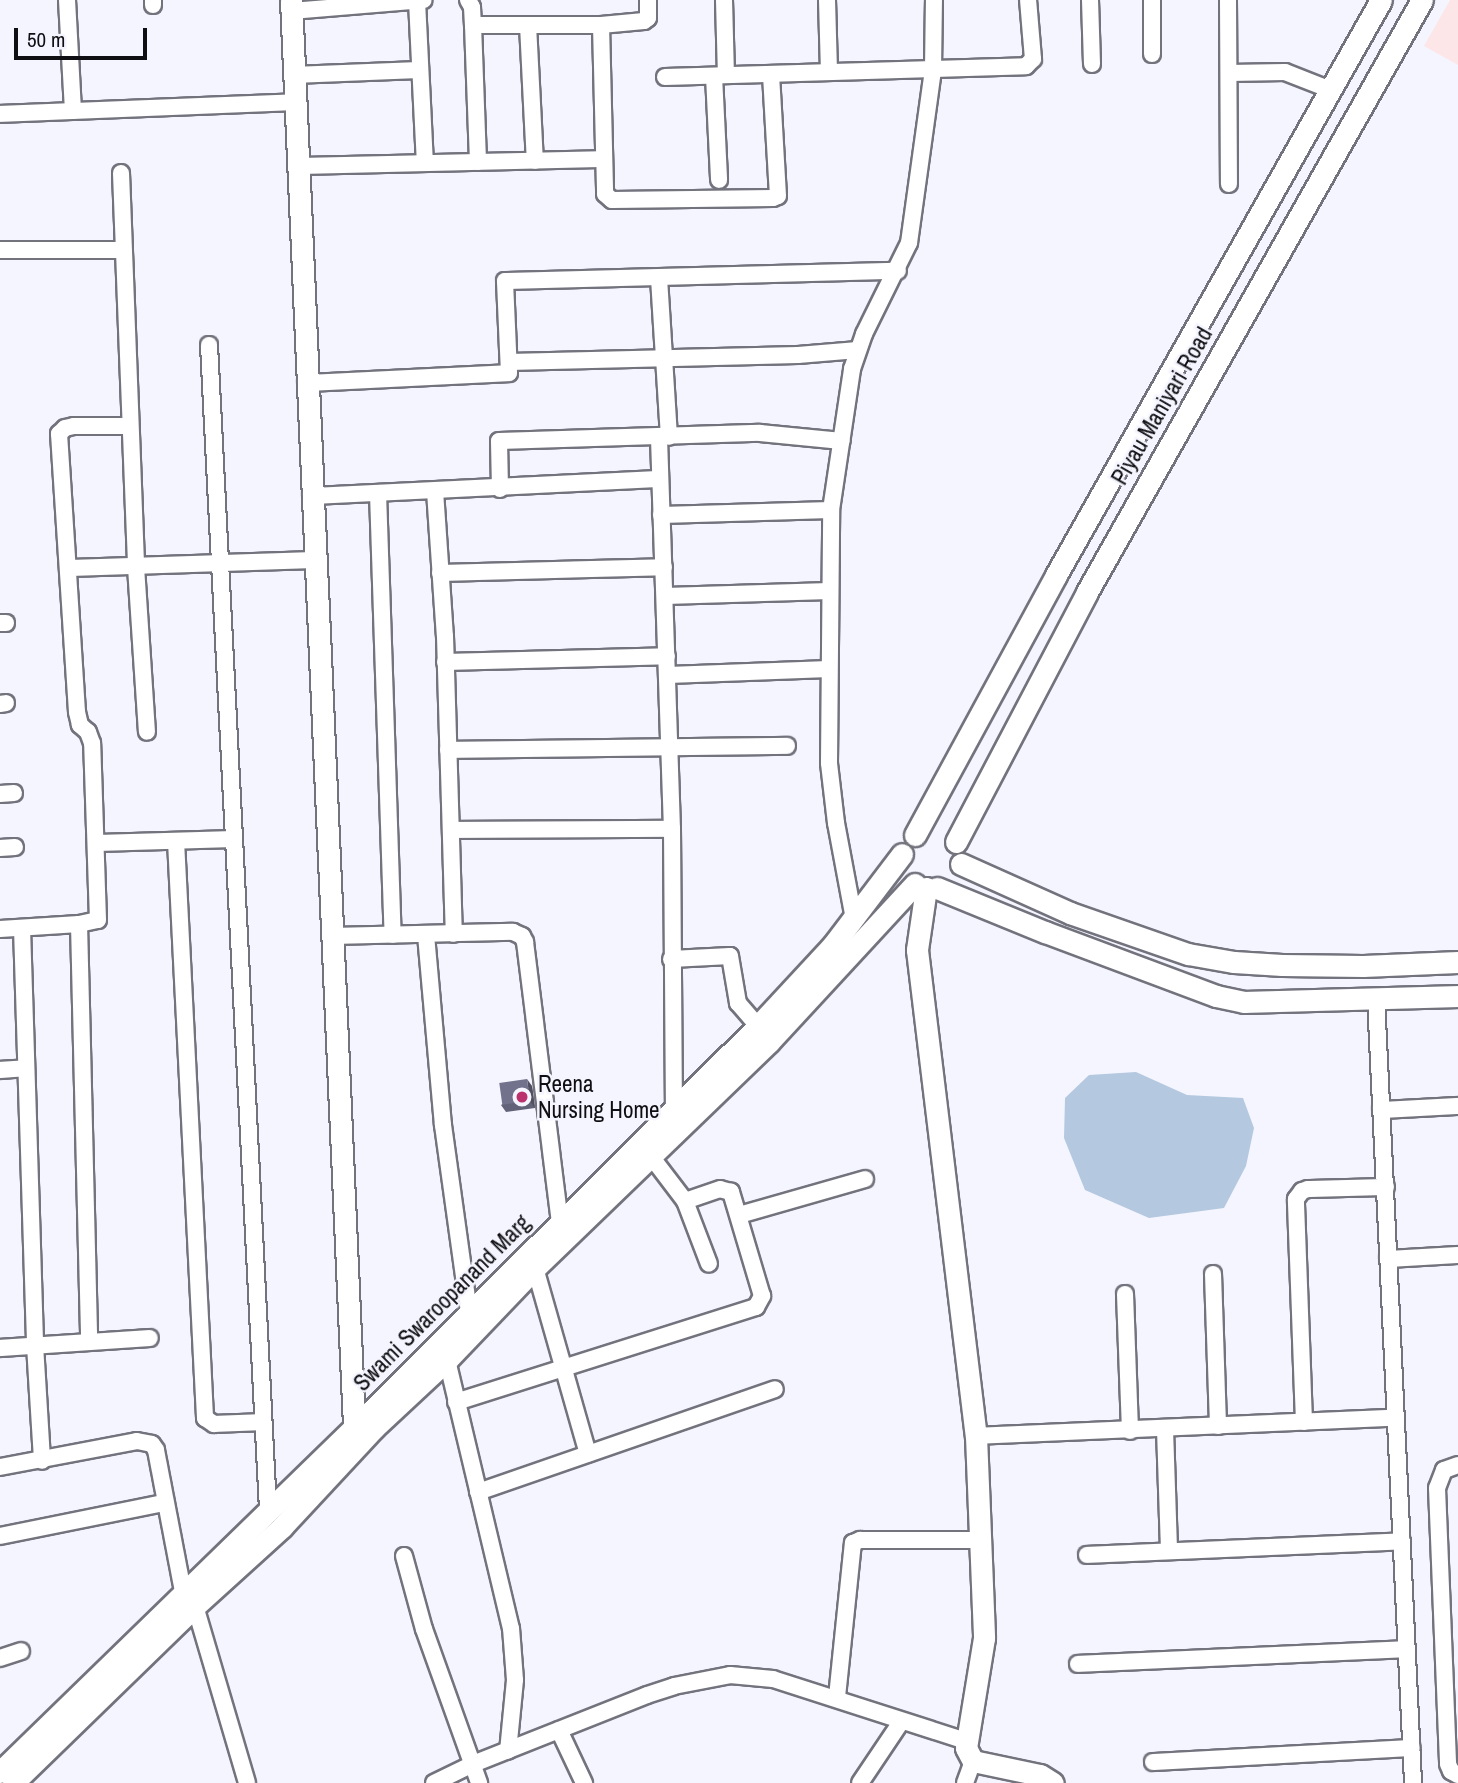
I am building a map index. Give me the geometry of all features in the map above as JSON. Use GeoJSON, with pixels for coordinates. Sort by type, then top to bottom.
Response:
{"type":"FeatureCollection","features":[{"type":"Feature","properties":{"kind":"street"},"geometry":{"type":"LineString","coordinates":[[68,0],[73,111]]}},
{"type":"Feature","properties":{"kind":"street"},"geometry":{"type":"LineString","coordinates":[[354,1437],[291,5],[425,0]]}},
{"type":"Feature","properties":{"kind":"street"},"geometry":{"type":"LineString","coordinates":[[468,0],[472,7],[474,24],[478,162]]}},
{"type":"Feature","properties":{"kind":"street"},"geometry":{"type":"LineString","coordinates":[[474,24],[601,25],[644,21],[648,18],[648,0]]}},
{"type":"Feature","properties":{"kind":"street"},"geometry":{"type":"LineString","coordinates":[[719,180],[724,0]]}},
{"type":"Feature","properties":{"kind":"street"},"geometry":{"type":"LineString","coordinates":[[827,0],[829,72]]}},
{"type":"Feature","properties":{"kind":"street"},"geometry":{"type":"LineString","coordinates":[[854,919],[830,780],[831,510],[858,350],[898,271],[909,243],[933,69],[934,0]]}},
{"type":"Feature","properties":{"kind":"street"},"geometry":{"type":"LineString","coordinates":[[665,77],[933,69],[1031,63],[1028,0]]}},
{"type":"Feature","properties":{"kind":"street"},"geometry":{"type":"LineString","coordinates":[[1090,0],[1092,64]]}},
{"type":"Feature","properties":{"kind":"street"},"geometry":{"type":"LineString","coordinates":[[1152,0],[1152,54]]}},
{"type":"Feature","properties":{"kind":"street"},"geometry":{"type":"LineString","coordinates":[[1228,0],[1229,184]]}},
{"type":"Feature","properties":{"kind":"street","name":"Piyau Maniyari Road"},"geometry":{"type":"LineString","coordinates":[[915,835],[1056,575],[1381,0]]}},
{"type":"Feature","properties":{"kind":"street","name":"Piyau Maniyari Road"},"geometry":{"type":"LineString","coordinates":[[956,842],[1093,580],[1422,0]]}},
{"type":"Feature","properties":{"kind":"street"},"geometry":{"type":"LineString","coordinates":[[417,1],[425,163]]}},
{"type":"Feature","properties":{"kind":"street"},"geometry":{"type":"LineString","coordinates":[[528,25],[536,161]]}},
{"type":"Feature","properties":{"kind":"street"},"geometry":{"type":"LineString","coordinates":[[601,25],[603,159],[606,194],[612,200],[773,198],[779,190],[771,74]]}},
{"type":"Feature","properties":{"kind":"street"},"geometry":{"type":"LineString","coordinates":[[293,75],[419,70]]}},
{"type":"Feature","properties":{"kind":"street"},"geometry":{"type":"LineString","coordinates":[[1229,73],[1285,72],[1370,92]]}},
{"type":"Feature","properties":{"kind":"street"},"geometry":{"type":"LineString","coordinates":[[0,114],[295,102]]}},
{"type":"Feature","properties":{"kind":"street"},"geometry":{"type":"LineString","coordinates":[[297,166],[603,159]]}},
{"type":"Feature","properties":{"kind":"street"},"geometry":{"type":"LineString","coordinates":[[121,173],[136,567],[147,732]]}},
{"type":"Feature","properties":{"kind":"street"},"geometry":{"type":"LineString","coordinates":[[0,250],[123,250]]}},
{"type":"Feature","properties":{"kind":"street"},"geometry":{"type":"LineString","coordinates":[[306,383],[509,373],[505,281],[898,271]]}},
{"type":"Feature","properties":{"kind":"street"},"geometry":{"type":"LineString","coordinates":[[659,278],[665,358],[664,437],[660,479],[673,829],[671,959],[674,1110]]}},
{"type":"Feature","properties":{"kind":"street"},"geometry":{"type":"LineString","coordinates":[[209,345],[268,1510]]}},
{"type":"Feature","properties":{"kind":"street"},"geometry":{"type":"LineString","coordinates":[[509,362],[858,350]]}},
{"type":"Feature","properties":{"kind":"street"},"geometry":{"type":"LineString","coordinates":[[0,929],[79,925],[98,920],[92,743],[88,732],[80,725],[77,712],[60,434],[65,428],[74,426],[130,426]]}},
{"type":"Feature","properties":{"kind":"street"},"geometry":{"type":"LineString","coordinates":[[500,489],[499,441],[760,433],[842,441]]}},
{"type":"Feature","properties":{"kind":"street"},"geometry":{"type":"LineString","coordinates":[[311,496],[500,489],[660,479]]}},
{"type":"Feature","properties":{"kind":"street"},"geometry":{"type":"LineString","coordinates":[[435,491],[445,662],[454,934]]}},
{"type":"Feature","properties":{"kind":"street"},"geometry":{"type":"LineString","coordinates":[[378,493],[393,935]]}},
{"type":"Feature","properties":{"kind":"street"},"geometry":{"type":"LineString","coordinates":[[662,515],[831,510]]}},
{"type":"Feature","properties":{"kind":"street"},"geometry":{"type":"LineString","coordinates":[[70,568],[314,560]]}},
{"type":"Feature","properties":{"kind":"street"},"geometry":{"type":"LineString","coordinates":[[440,573],[664,567]]}},
{"type":"Feature","properties":{"kind":"street"},"geometry":{"type":"LineString","coordinates":[[665,596],[830,591]]}},
{"type":"Feature","properties":{"kind":"street"},"geometry":{"type":"LineString","coordinates":[[445,662],[667,656]]}},
{"type":"Feature","properties":{"kind":"street"},"geometry":{"type":"LineString","coordinates":[[667,674],[829,669]]}},
{"type":"Feature","properties":{"kind":"street"},"geometry":{"type":"LineString","coordinates":[[448,750],[787,746]]}},
{"type":"Feature","properties":{"kind":"street"},"geometry":{"type":"LineString","coordinates":[[451,830],[673,829]]}},
{"type":"Feature","properties":{"kind":"street"},"geometry":{"type":"LineString","coordinates":[[926,887],[956,875],[961,864],[956,842],[937,830],[915,835],[902,854],[902,865],[926,887],[1216,996],[1244,1002],[1458,996]]}},
{"type":"Feature","properties":{"kind":"street"},"geometry":{"type":"LineString","coordinates":[[97,843],[234,839]]}},
{"type":"Feature","properties":{"kind":"street"},"geometry":{"type":"LineString","coordinates":[[176,841],[205,1418],[214,1424],[263,1422]]}},
{"type":"Feature","properties":{"kind":"street","name":"Swami Swaroopanand Marg"},"geometry":{"type":"LineString","coordinates":[[0,1772],[189,1599],[282,1527],[354,1437],[469,1313],[758,1026],[854,919],[902,854]]}},
{"type":"Feature","properties":{"kind":"street"},"geometry":{"type":"LineString","coordinates":[[961,864],[1069,913],[1199,956],[1234,962],[1296,965],[1458,962]]}},
{"type":"Feature","properties":{"kind":"street"},"geometry":{"type":"LineString","coordinates":[[926,887],[917,950],[976,1436],[978,1540],[984,1637],[965,1783]]}},
{"type":"Feature","properties":{"kind":"street","name":"Swami Swaroopanand Marg"},"geometry":{"type":"LineString","coordinates":[[13,1783],[189,1599],[268,1510],[447,1360],[535,1268],[926,887]]}},
{"type":"Feature","properties":{"kind":"street"},"geometry":{"type":"LineString","coordinates":[[79,925],[89,1341]]}},
{"type":"Feature","properties":{"kind":"street"},"geometry":{"type":"LineString","coordinates":[[22,928],[34,1345],[42,1461]]}},
{"type":"Feature","properties":{"kind":"street"},"geometry":{"type":"LineString","coordinates":[[331,936],[513,932],[522,936],[526,942],[560,1224]]}},
{"type":"Feature","properties":{"kind":"street"},"geometry":{"type":"LineString","coordinates":[[426,935],[443,1125],[469,1313]]}},
{"type":"Feature","properties":{"kind":"street"},"geometry":{"type":"LineString","coordinates":[[671,959],[730,956],[737,998],[758,1026]]}},
{"type":"Feature","properties":{"kind":"street"},"geometry":{"type":"LineString","coordinates":[[1376,998],[1413,1783]]}},
{"type":"Feature","properties":{"kind":"street"},"geometry":{"type":"LineString","coordinates":[[0,1069],[26,1068]]}},
{"type":"Feature","properties":{"kind":"street"},"geometry":{"type":"LineString","coordinates":[[1381,1110],[1458,1106]]}},
{"type":"Feature","properties":{"kind":"street"},"geometry":{"type":"LineString","coordinates":[[650,1155],[685,1201],[709,1264]]}},
{"type":"Feature","properties":{"kind":"street"},"geometry":{"type":"LineString","coordinates":[[739,1215],[865,1179]]}},
{"type":"Feature","properties":{"kind":"street"},"geometry":{"type":"LineString","coordinates":[[1304,1422],[1296,1199],[1302,1191],[1308,1189],[1386,1187]]}},
{"type":"Feature","properties":{"kind":"street"},"geometry":{"type":"LineString","coordinates":[[456,1402],[756,1307],[762,1296],[731,1192],[726,1189],[685,1201]]}},
{"type":"Feature","properties":{"kind":"street"},"geometry":{"type":"LineString","coordinates":[[1388,1259],[1458,1255]]}},
{"type":"Feature","properties":{"kind":"street"},"geometry":{"type":"LineString","coordinates":[[535,1268],[588,1454]]}},
{"type":"Feature","properties":{"kind":"street"},"geometry":{"type":"LineString","coordinates":[[1213,1274],[1218,1426]]}},
{"type":"Feature","properties":{"kind":"street"},"geometry":{"type":"LineString","coordinates":[[1125,1294],[1130,1431]]}},
{"type":"Feature","properties":{"kind":"street"},"geometry":{"type":"LineString","coordinates":[[0,1348],[150,1338]]}},
{"type":"Feature","properties":{"kind":"street"},"geometry":{"type":"LineString","coordinates":[[447,1360],[514,1646],[508,1751]]}},
{"type":"Feature","properties":{"kind":"street"},"geometry":{"type":"LineString","coordinates":[[478,1492],[775,1389]]}},
{"type":"Feature","properties":{"kind":"street"},"geometry":{"type":"LineString","coordinates":[[976,1436],[1396,1418]]}},
{"type":"Feature","properties":{"kind":"street"},"geometry":{"type":"LineString","coordinates":[[1165,1429],[1169,1551]]}},
{"type":"Feature","properties":{"kind":"street"},"geometry":{"type":"LineString","coordinates":[[0,1467],[138,1441],[152,1444],[156,1450],[164,1503],[189,1599],[247,1783]]}},
{"type":"Feature","properties":{"kind":"street"},"geometry":{"type":"LineString","coordinates":[[1458,1465],[1444,1470],[1437,1488],[1448,1765],[1451,1771],[1458,1775]]}},
{"type":"Feature","properties":{"kind":"street"},"geometry":{"type":"LineString","coordinates":[[0,1536],[164,1503]]}},
{"type":"Feature","properties":{"kind":"street"},"geometry":{"type":"LineString","coordinates":[[837,1697],[853,1543],[860,1540],[978,1540]]}},
{"type":"Feature","properties":{"kind":"street"},"geometry":{"type":"LineString","coordinates":[[1087,1555],[1402,1541]]}},
{"type":"Feature","properties":{"kind":"street"},"geometry":{"type":"LineString","coordinates":[[404,1556],[424,1629],[479,1783]]}},
{"type":"Feature","properties":{"kind":"street"},"geometry":{"type":"LineString","coordinates":[[1078,1664],[1407,1649]]}},
{"type":"Feature","properties":{"kind":"street"},"geometry":{"type":"LineString","coordinates":[[0,1658],[22,1651]]}},
{"type":"Feature","properties":{"kind":"street"},"geometry":{"type":"LineString","coordinates":[[435,1783],[473,1764],[674,1686],[730,1675],[773,1679],[837,1697],[970,1751],[1040,1775],[1053,1783]]}},
{"type":"Feature","properties":{"kind":"street"},"geometry":{"type":"LineString","coordinates":[[860,1783],[901,1722]]}},
{"type":"Feature","properties":{"kind":"street"},"geometry":{"type":"LineString","coordinates":[[559,1730],[584,1783]]}},
{"type":"Feature","properties":{"kind":"street"},"geometry":{"type":"LineString","coordinates":[[1153,1762],[1412,1748]]}},
{"type":"Feature","properties":{"kind":"shaded area"},"geometry":{"type":"Polygon","coordinates":[[[1450,0],[1458,0],[1458,65],[1424,46],[1450,0]]]}},
{"type":"Feature","properties":{"kind":"water"},"geometry":{"type":"Polygon","coordinates":[[[1136,1072],[1187,1095],[1243,1098],[1254,1128],[1246,1166],[1224,1208],[1149,1218],[1085,1190],[1064,1138],[1065,1098],[1089,1075],[1136,1072]]]}},
{"type":"Feature","properties":{"kind":"building"},"geometry":{"type":"Polygon","coordinates":[[[527,1079],[530,1101],[502,1105],[499,1083],[527,1079]]]}},
{"type":"Feature","properties":{"kind":"place","name":"Reena Nursing Home"},"geometry":{"type":"Point","coordinates":[522,1097]}}]}
